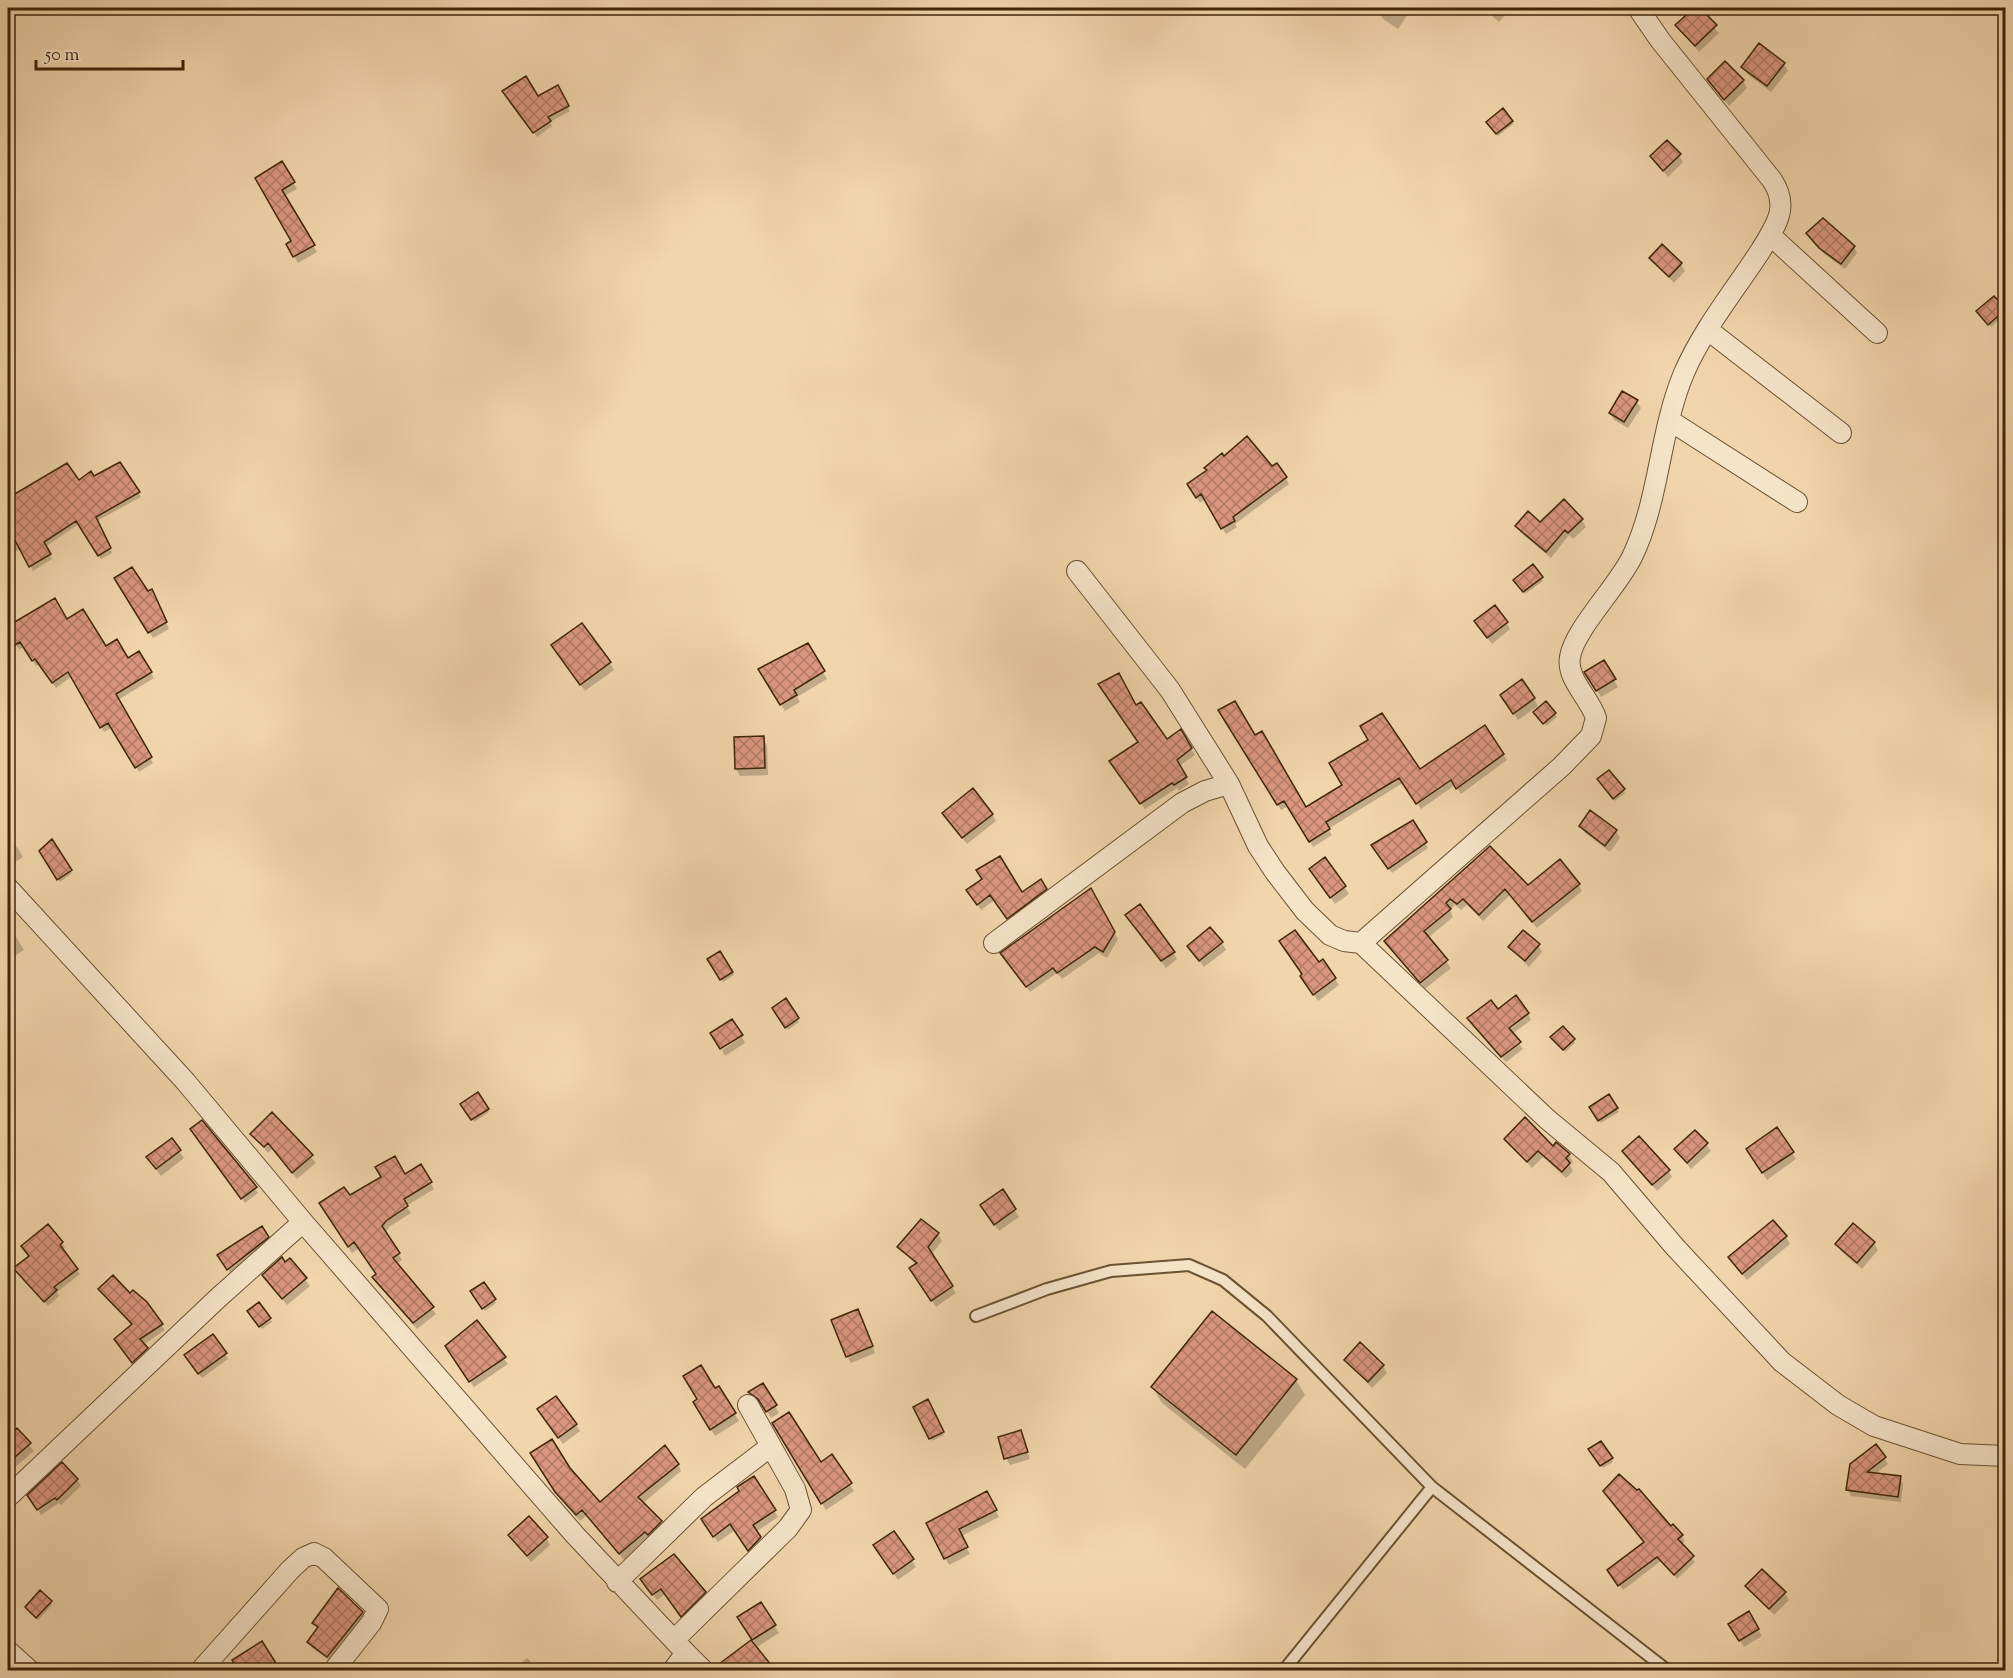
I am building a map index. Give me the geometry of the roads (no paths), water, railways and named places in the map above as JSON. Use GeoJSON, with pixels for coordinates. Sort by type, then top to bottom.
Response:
{"type":"FeatureCollection","features":[{"type":"Feature","properties":{"kind":"street"},"geometry":{"type":"LineString","coordinates":[[1361,942],[1562,766],[1591,736],[1596,718],[1573,676],[1569,664],[1570,655],[1575,642],[1612,591],[1646,523],[1669,420],[1684,373],[1708,330],[1770,235],[1783,203],[1776,187],[1660,40],[1638,8]]}},
{"type":"Feature","properties":{"kind":"street"},"geometry":{"type":"LineString","coordinates":[[1770,235],[1877,333]]}},
{"type":"Feature","properties":{"kind":"street"},"geometry":{"type":"LineString","coordinates":[[1708,330],[1841,433]]}},
{"type":"Feature","properties":{"kind":"street"},"geometry":{"type":"LineString","coordinates":[[1669,420],[1797,502]]}},
{"type":"Feature","properties":{"kind":"street"},"geometry":{"type":"LineString","coordinates":[[1077,571],[1170,690],[1229,784],[1258,846],[1305,911],[1330,935],[1344,941],[1361,942],[1547,1119],[1611,1172],[1705,1280],[1782,1362],[1838,1405],[1874,1426],[1960,1454],[2006,1456]]}},
{"type":"Feature","properties":{"kind":"street"},"geometry":{"type":"LineString","coordinates":[[994,943],[1182,803],[1205,791],[1229,784]]}},
{"type":"Feature","properties":{"kind":"street"},"geometry":{"type":"LineString","coordinates":[[8,888],[184,1081],[303,1222],[617,1582],[703,1671]]}},
{"type":"Feature","properties":{"kind":"street"},"geometry":{"type":"LineString","coordinates":[[8,1497],[176,1337],[303,1222]]}},
{"type":"Feature","properties":{"kind":"street"},"geometry":{"type":"LineString","coordinates":[[673,1671],[680,1646],[788,1528],[801,1510],[795,1489],[748,1405]]}},
{"type":"Feature","properties":{"kind":"street"},"geometry":{"type":"LineString","coordinates":[[617,1582],[704,1497],[771,1446]]}},
{"type":"Feature","properties":{"kind":"street"},"geometry":{"type":"LineString","coordinates":[[201,1671],[290,1570],[303,1558],[314,1553],[324,1558],[378,1609],[371,1623],[334,1671]]}},
{"type":"Feature","properties":{"kind":"street"},"geometry":{"type":"LineString","coordinates":[[8,1651],[30,1671]]}},
{"type":"Feature","properties":{"kind":"lane"},"geometry":{"type":"LineString","coordinates":[[976,1316],[1047,1289],[1111,1271],[1189,1265],[1223,1280],[1267,1316],[1432,1487],[1667,1671]]}},
{"type":"Feature","properties":{"kind":"lane"},"geometry":{"type":"LineString","coordinates":[[1284,1671],[1432,1487]]}}]}
